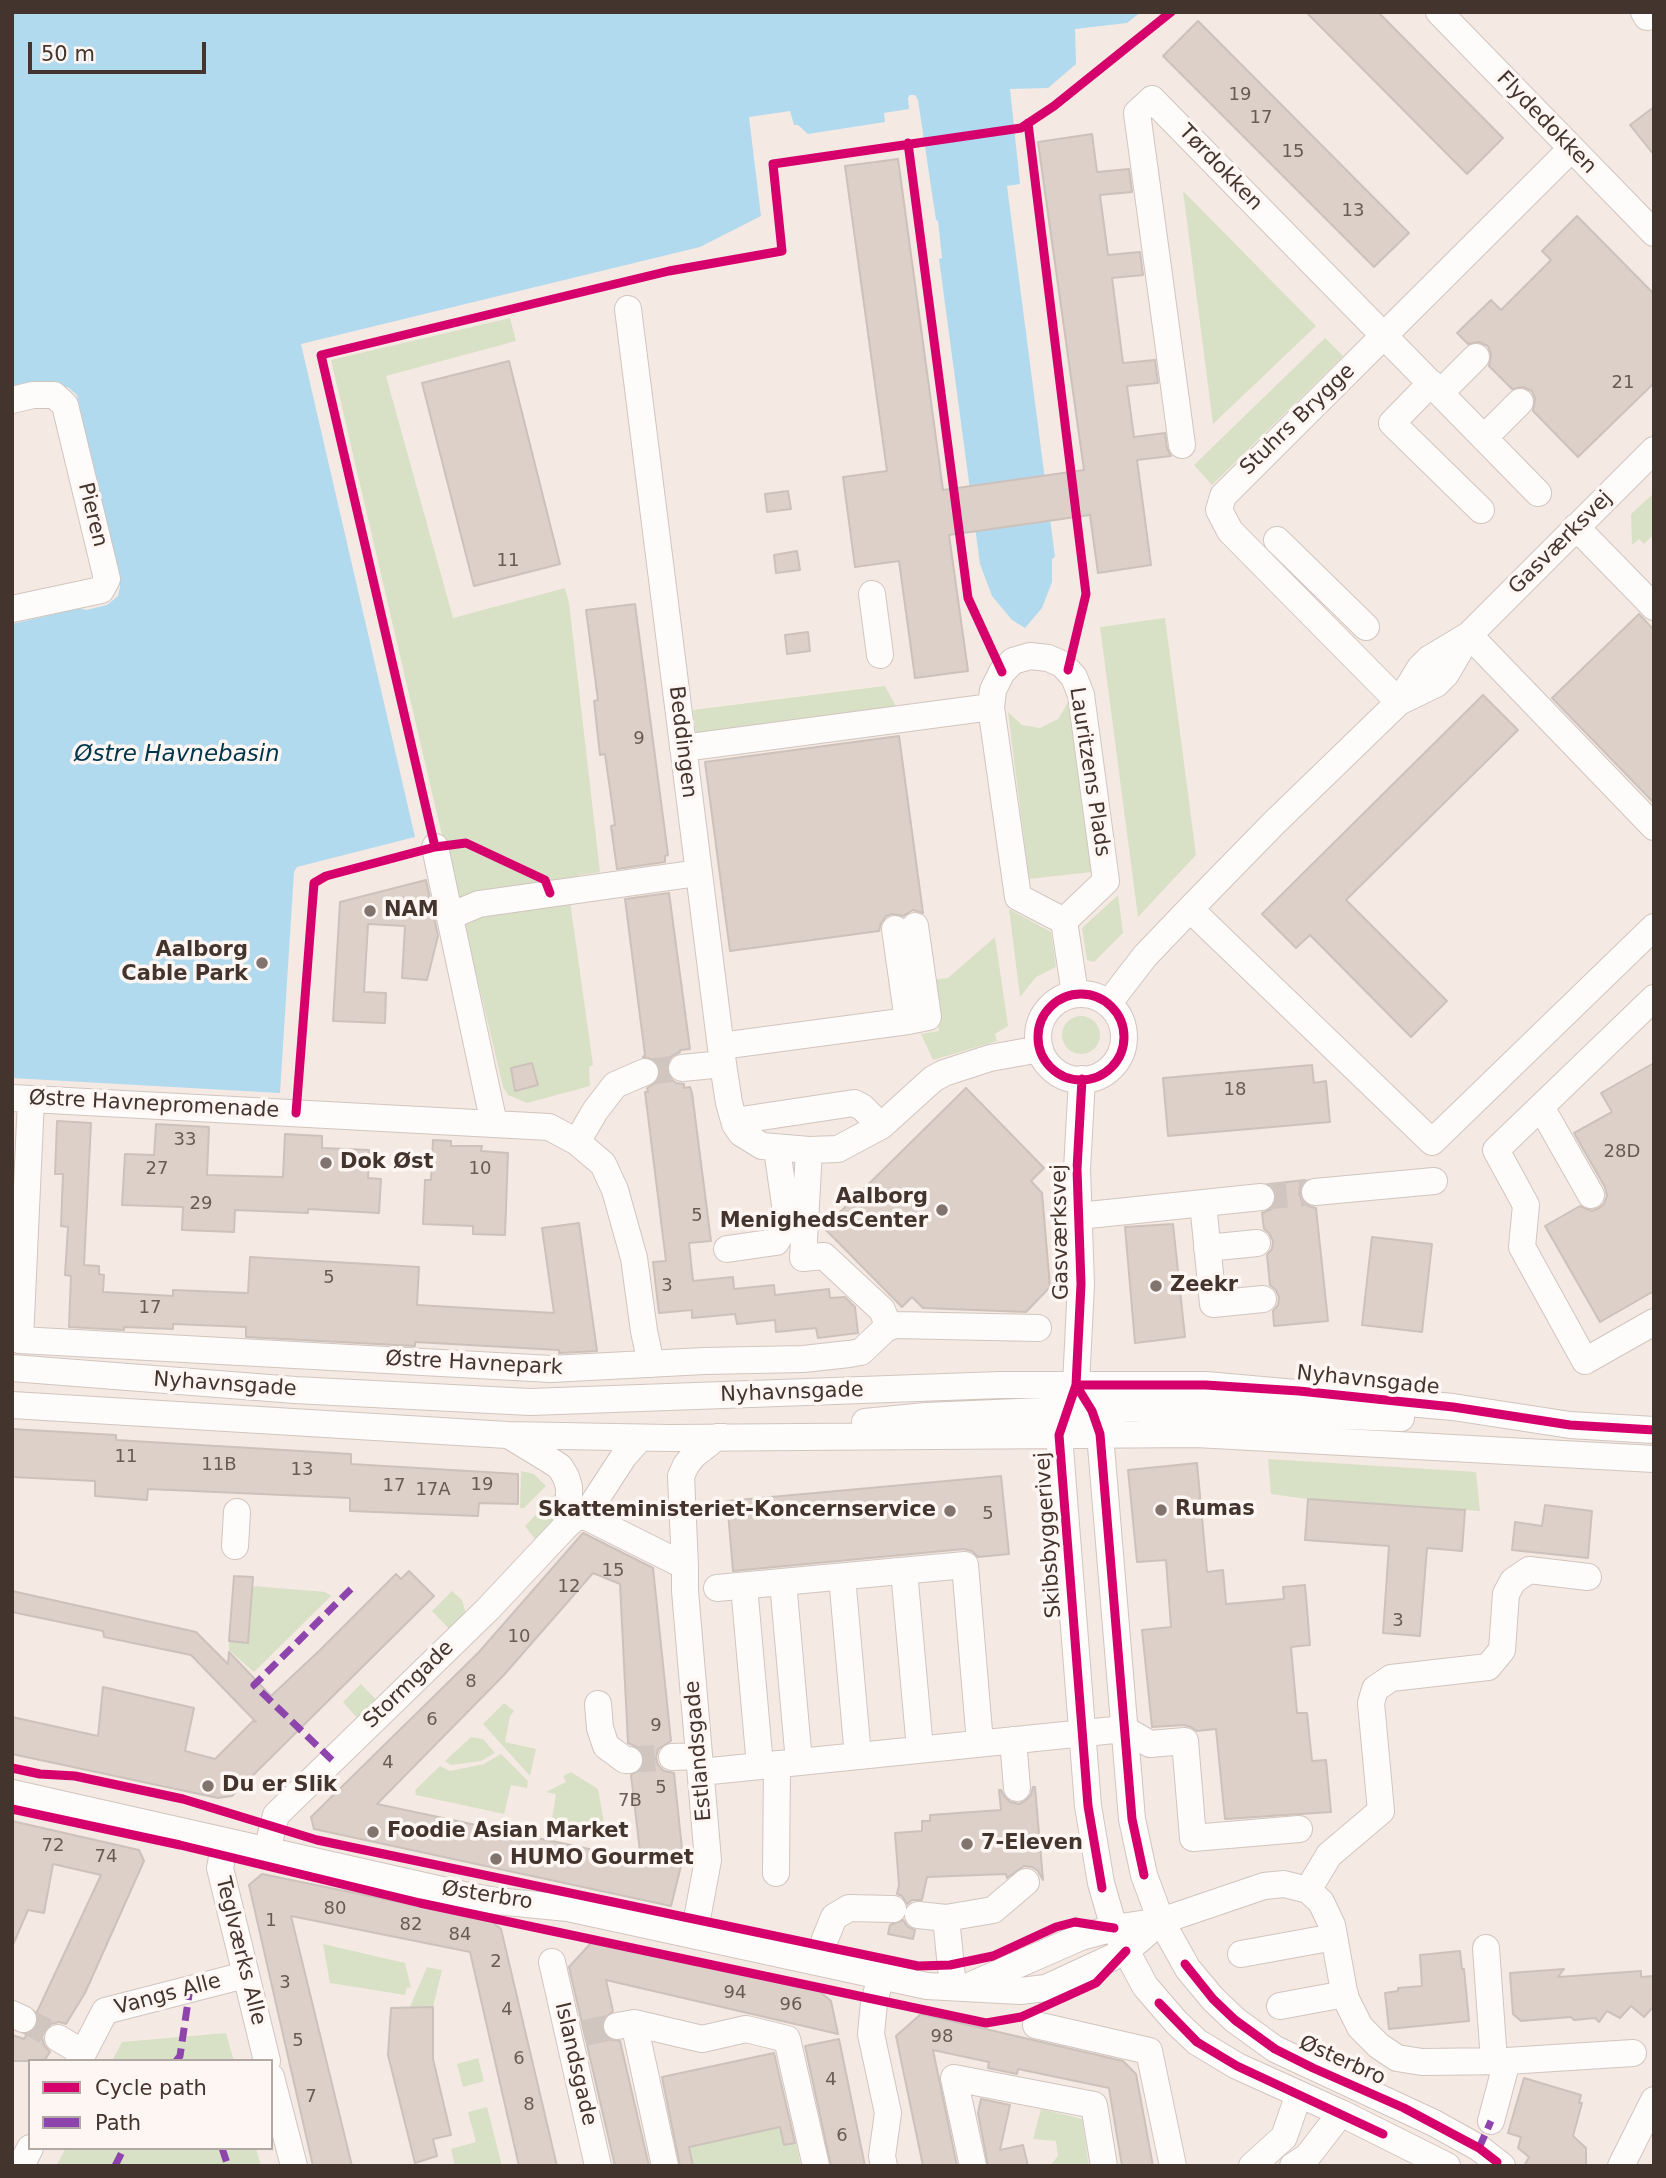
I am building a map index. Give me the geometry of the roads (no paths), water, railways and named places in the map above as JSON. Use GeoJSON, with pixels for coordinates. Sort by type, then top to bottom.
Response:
{"type":"FeatureCollection","features":[{"type":"Feature","properties":{"kind":"street","name":"Flydedokken"},"geometry":{"type":"LineString","coordinates":[[1439,12],[1654,233]]}},
{"type":"Feature","properties":{"kind":"street"},"geometry":{"type":"LineString","coordinates":[[1644,12],[1647,17],[1653,12]]}},
{"type":"Feature","properties":{"kind":"street","name":"Tørdokken"},"geometry":{"type":"LineString","coordinates":[[1182,446],[1137,113],[1152,99],[1538,493]]}},
{"type":"Feature","properties":{"kind":"street","name":"Stuhrs Brygge"},"geometry":{"type":"LineString","coordinates":[[1399,702],[1230,531],[1219,510],[1223,496],[1571,149]]}},
{"type":"Feature","properties":{"kind":"street","name":"Beddingen"},"geometry":{"type":"LineString","coordinates":[[628,309],[698,873],[729,1103],[735,1124]]}},
{"type":"Feature","properties":{"kind":"street"},"geometry":{"type":"LineString","coordinates":[[1476,358],[1392,423],[1481,510]]}},
{"type":"Feature","properties":{"kind":"street","name":"Pieren"},"geometry":{"type":"LineString","coordinates":[[12,400],[33,395],[54,395],[65,405],[107,579],[102,590],[12,609]]}},
{"type":"Feature","properties":{"kind":"street"},"geometry":{"type":"LineString","coordinates":[[1484,438],[1520,402]]}},
{"type":"Feature","properties":{"kind":"street","name":"Gasværksvej"},"geometry":{"type":"LineString","coordinates":[[1108,1004],[1145,956],[1190,909],[1399,702],[1420,668],[1429,659],[1469,635],[1654,450]]}},
{"type":"Feature","properties":{"kind":"street"},"geometry":{"type":"LineString","coordinates":[[1576,527],[1654,607]]}},
{"type":"Feature","properties":{"kind":"street"},"geometry":{"type":"LineString","coordinates":[[1277,540],[1366,627]]}},
{"type":"Feature","properties":{"kind":"street"},"geometry":{"type":"LineString","coordinates":[[872,594],[880,655]]}},
{"type":"Feature","properties":{"kind":"street"},"geometry":{"type":"LineString","coordinates":[[1469,635],[1654,827]]}},
{"type":"Feature","properties":{"kind":"street","name":"Lauritzens Plads"},"geometry":{"type":"LineString","coordinates":[[1030,656],[1048,658],[1062,664],[1074,677],[1081,695],[1106,881],[1064,921],[1018,897],[991,707],[993,690],[1002,673],[1013,661],[1030,656]]}},
{"type":"Feature","properties":{"kind":"street"},"geometry":{"type":"LineString","coordinates":[[682,748],[991,707]]}},
{"type":"Feature","properties":{"kind":"street"},"geometry":{"type":"LineString","coordinates":[[436,847],[494,1124],[549,1127],[577,1142],[603,1164],[615,1190],[634,1258],[651,1364]]}},
{"type":"Feature","properties":{"kind":"street"},"geometry":{"type":"LineString","coordinates":[[450,916],[479,904],[698,873]]}},
{"type":"Feature","properties":{"kind":"street"},"geometry":{"type":"LineString","coordinates":[[1190,909],[1432,1142],[1654,927]]}},
{"type":"Feature","properties":{"kind":"street"},"geometry":{"type":"LineString","coordinates":[[1064,921],[1075,994]]}},
{"type":"Feature","properties":{"kind":"street"},"geometry":{"type":"LineString","coordinates":[[682,1068],[722,1055],[908,1021],[905,928]]}},
{"type":"Feature","properties":{"kind":"street"},"geometry":{"type":"LineString","coordinates":[[1075,994],[1087,994],[1108,1004],[1118,1015],[1123,1028],[1119,1057],[1110,1068],[1098,1076],[1069,1078],[1056,1072],[1046,1062],[1038,1035],[1041,1020],[1049,1008],[1061,999],[1075,994]]}},
{"type":"Feature","properties":{"kind":"street"},"geometry":{"type":"LineString","coordinates":[[1654,998],[1496,1150],[1525,1205],[1522,1247],[1585,1362],[1654,1322]]}},
{"type":"Feature","properties":{"kind":"street"},"geometry":{"type":"LineString","coordinates":[[881,1126],[862,1107],[853,1103],[748,1119],[735,1124],[750,1139],[762,1146],[777,1149],[838,1149],[881,1126],[933,1079],[944,1073],[990,1058],[1040,1049]]}},
{"type":"Feature","properties":{"kind":"street"},"geometry":{"type":"LineString","coordinates":[[577,1142],[615,1085],[645,1072]]}},
{"type":"Feature","properties":{"kind":"street","name":"Gasværksvej"},"geometry":{"type":"LineString","coordinates":[[1076,1385],[1081,1284],[1077,1170],[1082,1079]]}},
{"type":"Feature","properties":{"kind":"street","name":"Østre Havnepromenade"},"geometry":{"type":"LineString","coordinates":[[22,1098],[494,1124]]}},
{"type":"Feature","properties":{"kind":"street","name":"Østre Havnepark"},"geometry":{"type":"LineString","coordinates":[[22,1098],[20,1340],[539,1369],[803,1359],[849,1354],[861,1352],[889,1327]]}},
{"type":"Feature","properties":{"kind":"street"},"geometry":{"type":"LineString","coordinates":[[1541,1107],[1591,1195]]}},
{"type":"Feature","properties":{"kind":"street"},"geometry":{"type":"LineString","coordinates":[[727,1249],[776,1242],[785,1227],[785,1205],[777,1149]]}},
{"type":"Feature","properties":{"kind":"street"},"geometry":{"type":"LineString","coordinates":[[810,1150],[803,1258],[824,1256],[882,1310],[889,1327],[918,1324],[1038,1328]]}},
{"type":"Feature","properties":{"kind":"street"},"geometry":{"type":"LineString","coordinates":[[1315,1192],[1434,1181]]}},
{"type":"Feature","properties":{"kind":"street"},"geometry":{"type":"LineString","coordinates":[[1079,1216],[1261,1197]]}},
{"type":"Feature","properties":{"kind":"street"},"geometry":{"type":"LineString","coordinates":[[1203,1203],[1213,1304],[1263,1299]]}},
{"type":"Feature","properties":{"kind":"street"},"geometry":{"type":"LineString","coordinates":[[1207,1248],[1257,1243]]}},
{"type":"Feature","properties":{"kind":"street","name":"Nyhavnsgade"},"geometry":{"type":"LineString","coordinates":[[15,1368],[268,1388],[530,1402],[1000,1385],[1206,1385],[1298,1391],[1454,1407],[1570,1425],[1654,1430]]}},
{"type":"Feature","properties":{"kind":"street"},"geometry":{"type":"LineString","coordinates":[[717,1437],[926,1416],[1042,1411],[1058,1406],[1076,1385],[1096,1423],[1132,1819],[1138,1849],[1161,1921]]}},
{"type":"Feature","properties":{"kind":"street","name":"Skibsbyggerivej"},"geometry":{"type":"LineString","coordinates":[[1076,1385],[1059,1435],[1093,1842],[1101,1883],[1120,1940]]}},
{"type":"Feature","properties":{"kind":"street","name":"Nyhavnsgade"},"geometry":{"type":"LineString","coordinates":[[12,1405],[507,1435],[1059,1435],[1096,1423],[1196,1434],[1654,1459]]}},
{"type":"Feature","properties":{"kind":"street"},"geometry":{"type":"LineString","coordinates":[[1096,1423],[1152,1408],[1570,1425]]}},
{"type":"Feature","properties":{"kind":"street"},"geometry":{"type":"LineString","coordinates":[[507,1435],[560,1467],[569,1487],[569,1500],[575,1521],[685,1566]]}},
{"type":"Feature","properties":{"kind":"street","name":"Stormgade"},"geometry":{"type":"LineString","coordinates":[[267,1850],[275,1815],[575,1521],[640,1437]]}},
{"type":"Feature","properties":{"kind":"street","name":"Estlandsgade"},"geometry":{"type":"LineString","coordinates":[[694,1935],[708,1860],[685,1591],[681,1476],[694,1455],[717,1437]]}},
{"type":"Feature","properties":{"kind":"street"},"geometry":{"type":"LineString","coordinates":[[235,1546],[237,1512]]}},
{"type":"Feature","properties":{"kind":"street"},"geometry":{"type":"LineString","coordinates":[[717,1588],[965,1565],[980,1743]]}},
{"type":"Feature","properties":{"kind":"street"},"geometry":{"type":"LineString","coordinates":[[1308,1889],[1329,1855],[1381,1811],[1371,1703],[1375,1689],[1391,1678],[1488,1667],[1502,1650],[1506,1594],[1513,1581],[1529,1570],[1588,1577]]}},
{"type":"Feature","properties":{"kind":"street"},"geometry":{"type":"LineString","coordinates":[[904,1571],[920,1749]]}},
{"type":"Feature","properties":{"kind":"street"},"geometry":{"type":"LineString","coordinates":[[842,1577],[858,1756]]}},
{"type":"Feature","properties":{"kind":"street"},"geometry":{"type":"LineString","coordinates":[[776,1873],[783,1582]]}},
{"type":"Feature","properties":{"kind":"street"},"geometry":{"type":"LineString","coordinates":[[744,1586],[779,1764]]}},
{"type":"Feature","properties":{"kind":"street"},"geometry":{"type":"LineString","coordinates":[[598,1704],[600,1728],[606,1746],[629,1760]]}},
{"type":"Feature","properties":{"kind":"street"},"geometry":{"type":"LineString","coordinates":[[672,1757],[700,1764],[779,1764],[1124,1729],[1150,1744],[1185,1741],[1193,1838],[1299,1829]]}},
{"type":"Feature","properties":{"kind":"street"},"geometry":{"type":"LineString","coordinates":[[1013,1740],[1017,1788]]}},
{"type":"Feature","properties":{"kind":"street","name":"Østerbro"},"geometry":{"type":"LineString","coordinates":[[12,1793],[464,1895],[568,1908],[927,1986],[959,1988],[1082,1937],[1120,1940],[1161,1921],[1264,1886],[1284,1884],[1308,1889],[1321,1902],[1332,1925],[1345,1994],[1360,2027],[1397,2058],[1422,2062],[1501,2061],[1633,2053]]}},
{"type":"Feature","properties":{"kind":"street","name":"Teglværks Alle"},"geometry":{"type":"LineString","coordinates":[[225,1841],[219,1868],[266,2059]]}},
{"type":"Feature","properties":{"kind":"street"},"geometry":{"type":"LineString","coordinates":[[819,1962],[834,1917],[849,1908],[869,1907],[946,1918],[993,1910],[1026,1882]]}},
{"type":"Feature","properties":{"kind":"street"},"geometry":{"type":"LineString","coordinates":[[946,1918],[959,1988]]}},
{"type":"Feature","properties":{"kind":"street","name":"Østerbro"},"geometry":{"type":"LineString","coordinates":[[1161,1921],[1188,1969],[1213,1999],[1235,2020],[1275,2049],[1434,2123],[1479,2148],[1502,2166]]}},
{"type":"Feature","properties":{"kind":"street"},"geometry":{"type":"LineString","coordinates":[[1241,1954],[1334,1937]]}},
{"type":"Feature","properties":{"kind":"street"},"geometry":{"type":"LineString","coordinates":[[1120,1940],[1146,1986],[1197,2042],[1237,2066],[1341,2113],[1447,2166]]}},
{"type":"Feature","properties":{"kind":"street"},"geometry":{"type":"LineString","coordinates":[[1486,1948],[1501,2061],[1491,2121]]}},
{"type":"Feature","properties":{"kind":"street","name":"Islandsgade"},"geometry":{"type":"LineString","coordinates":[[552,1962],[577,2035],[598,2166]]}},
{"type":"Feature","properties":{"kind":"street","name":"Vangs Alle"},"geometry":{"type":"LineString","coordinates":[[84,2051],[105,2011],[245,1975]]}},
{"type":"Feature","properties":{"kind":"street"},"geometry":{"type":"LineString","coordinates":[[881,1976],[874,2003],[871,2034],[888,2113],[881,2156],[884,2166]]}},
{"type":"Feature","properties":{"kind":"street"},"geometry":{"type":"LineString","coordinates":[[1280,2006],[1345,1994]]}},
{"type":"Feature","properties":{"kind":"street"},"geometry":{"type":"LineString","coordinates":[[666,2166],[625,2025],[702,2039],[746,2029],[787,2039],[816,2166]]}},
{"type":"Feature","properties":{"kind":"street"},"geometry":{"type":"LineString","coordinates":[[1036,2025],[1149,2051],[1173,2166]]}},
{"type":"Feature","properties":{"kind":"street"},"geometry":{"type":"LineString","coordinates":[[58,2038],[84,2051]]}},
{"type":"Feature","properties":{"kind":"street"},"geometry":{"type":"LineString","coordinates":[[973,2166],[954,2077],[1094,2105],[1104,2166]]}},
{"type":"Feature","properties":{"kind":"street"},"geometry":{"type":"LineString","coordinates":[[273,2085],[294,2166]]}},
{"type":"Feature","properties":{"kind":"street"},"geometry":{"type":"LineString","coordinates":[[1252,2166],[1284,2137],[1298,2094]]}},
{"type":"Feature","properties":{"kind":"street"},"geometry":{"type":"LineString","coordinates":[[1621,2166],[1654,2100]]}},
{"type":"Feature","properties":{"kind":"street"},"geometry":{"type":"LineString","coordinates":[[1293,2166],[1307,2157],[1341,2113]]}},
{"type":"Feature","properties":{"kind":"street"},"geometry":{"type":"LineString","coordinates":[[12,2165],[20,2166],[29,2150]]}},
{"type":"Feature","properties":{"kind":"water","name":"Østre Havnebasin"},"geometry":{"type":"Polygon","coordinates":[[[12,12],[1141,12],[1127,23],[1075,29],[1076,64],[1048,88],[1010,89],[1020,184],[1007,186],[1055,557],[1052,559],[1052,582],[1042,608],[1025,628],[1012,620],[992,596],[980,564],[939,259],[942,258],[938,221],[918,100],[915,95],[910,95],[909,109],[884,113],[885,122],[808,134],[798,125],[794,125],[790,111],[749,117],[761,216],[700,247],[301,344],[415,837],[297,867],[294,872],[280,1093],[12,1078],[12,624],[80,608],[86,610],[107,605],[118,596],[120,587],[77,395],[69,388],[51,381],[12,390],[12,12]]]}},
{"type":"Feature","properties":{"kind":"tunnel"},"geometry":{"type":"LineString","coordinates":[[645,1072],[682,1068]]}},
{"type":"Feature","properties":{"kind":"tunnel"},"geometry":{"type":"LineString","coordinates":[[1261,1197],[1315,1192]]}},
{"type":"Feature","properties":{"kind":"tunnel"},"geometry":{"type":"LineString","coordinates":[[629,1760],[672,1757]]}},
{"type":"Feature","properties":{"kind":"tunnel"},"geometry":{"type":"LineString","coordinates":[[23,2019],[58,2038]]}},
{"type":"Feature","properties":{"kind":"tunnel"},"geometry":{"type":"LineString","coordinates":[[584,2033],[617,2026]]}},
{"type":"Feature","properties":{"kind":"place","name":"NAM"},"geometry":{"type":"Point","coordinates":[370,911]}},
{"type":"Feature","properties":{"kind":"place","name":"Aalborg Cable Park"},"geometry":{"type":"Point","coordinates":[262,963]}},
{"type":"Feature","properties":{"kind":"place","name":"Dok Øst"},"geometry":{"type":"Point","coordinates":[326,1163]}},
{"type":"Feature","properties":{"kind":"place","name":"Aalborg MenighedsCenter"},"geometry":{"type":"Point","coordinates":[942,1210]}},
{"type":"Feature","properties":{"kind":"place","name":"Zeekr"},"geometry":{"type":"Point","coordinates":[1156,1286]}},
{"type":"Feature","properties":{"kind":"place","name":"Rumas"},"geometry":{"type":"Point","coordinates":[1161,1510]}},
{"type":"Feature","properties":{"kind":"place","name":"Skatteministeriet-Koncernservice"},"geometry":{"type":"Point","coordinates":[950,1511]}},
{"type":"Feature","properties":{"kind":"place","name":"Du er Slik"},"geometry":{"type":"Point","coordinates":[208,1786]}},
{"type":"Feature","properties":{"kind":"place","name":"Foodie Asian Market"},"geometry":{"type":"Point","coordinates":[373,1832]}},
{"type":"Feature","properties":{"kind":"place","name":"7-Eleven"},"geometry":{"type":"Point","coordinates":[967,1844]}},
{"type":"Feature","properties":{"kind":"place","name":"HUMO Gourmet"},"geometry":{"type":"Point","coordinates":[496,1859]}}]}
